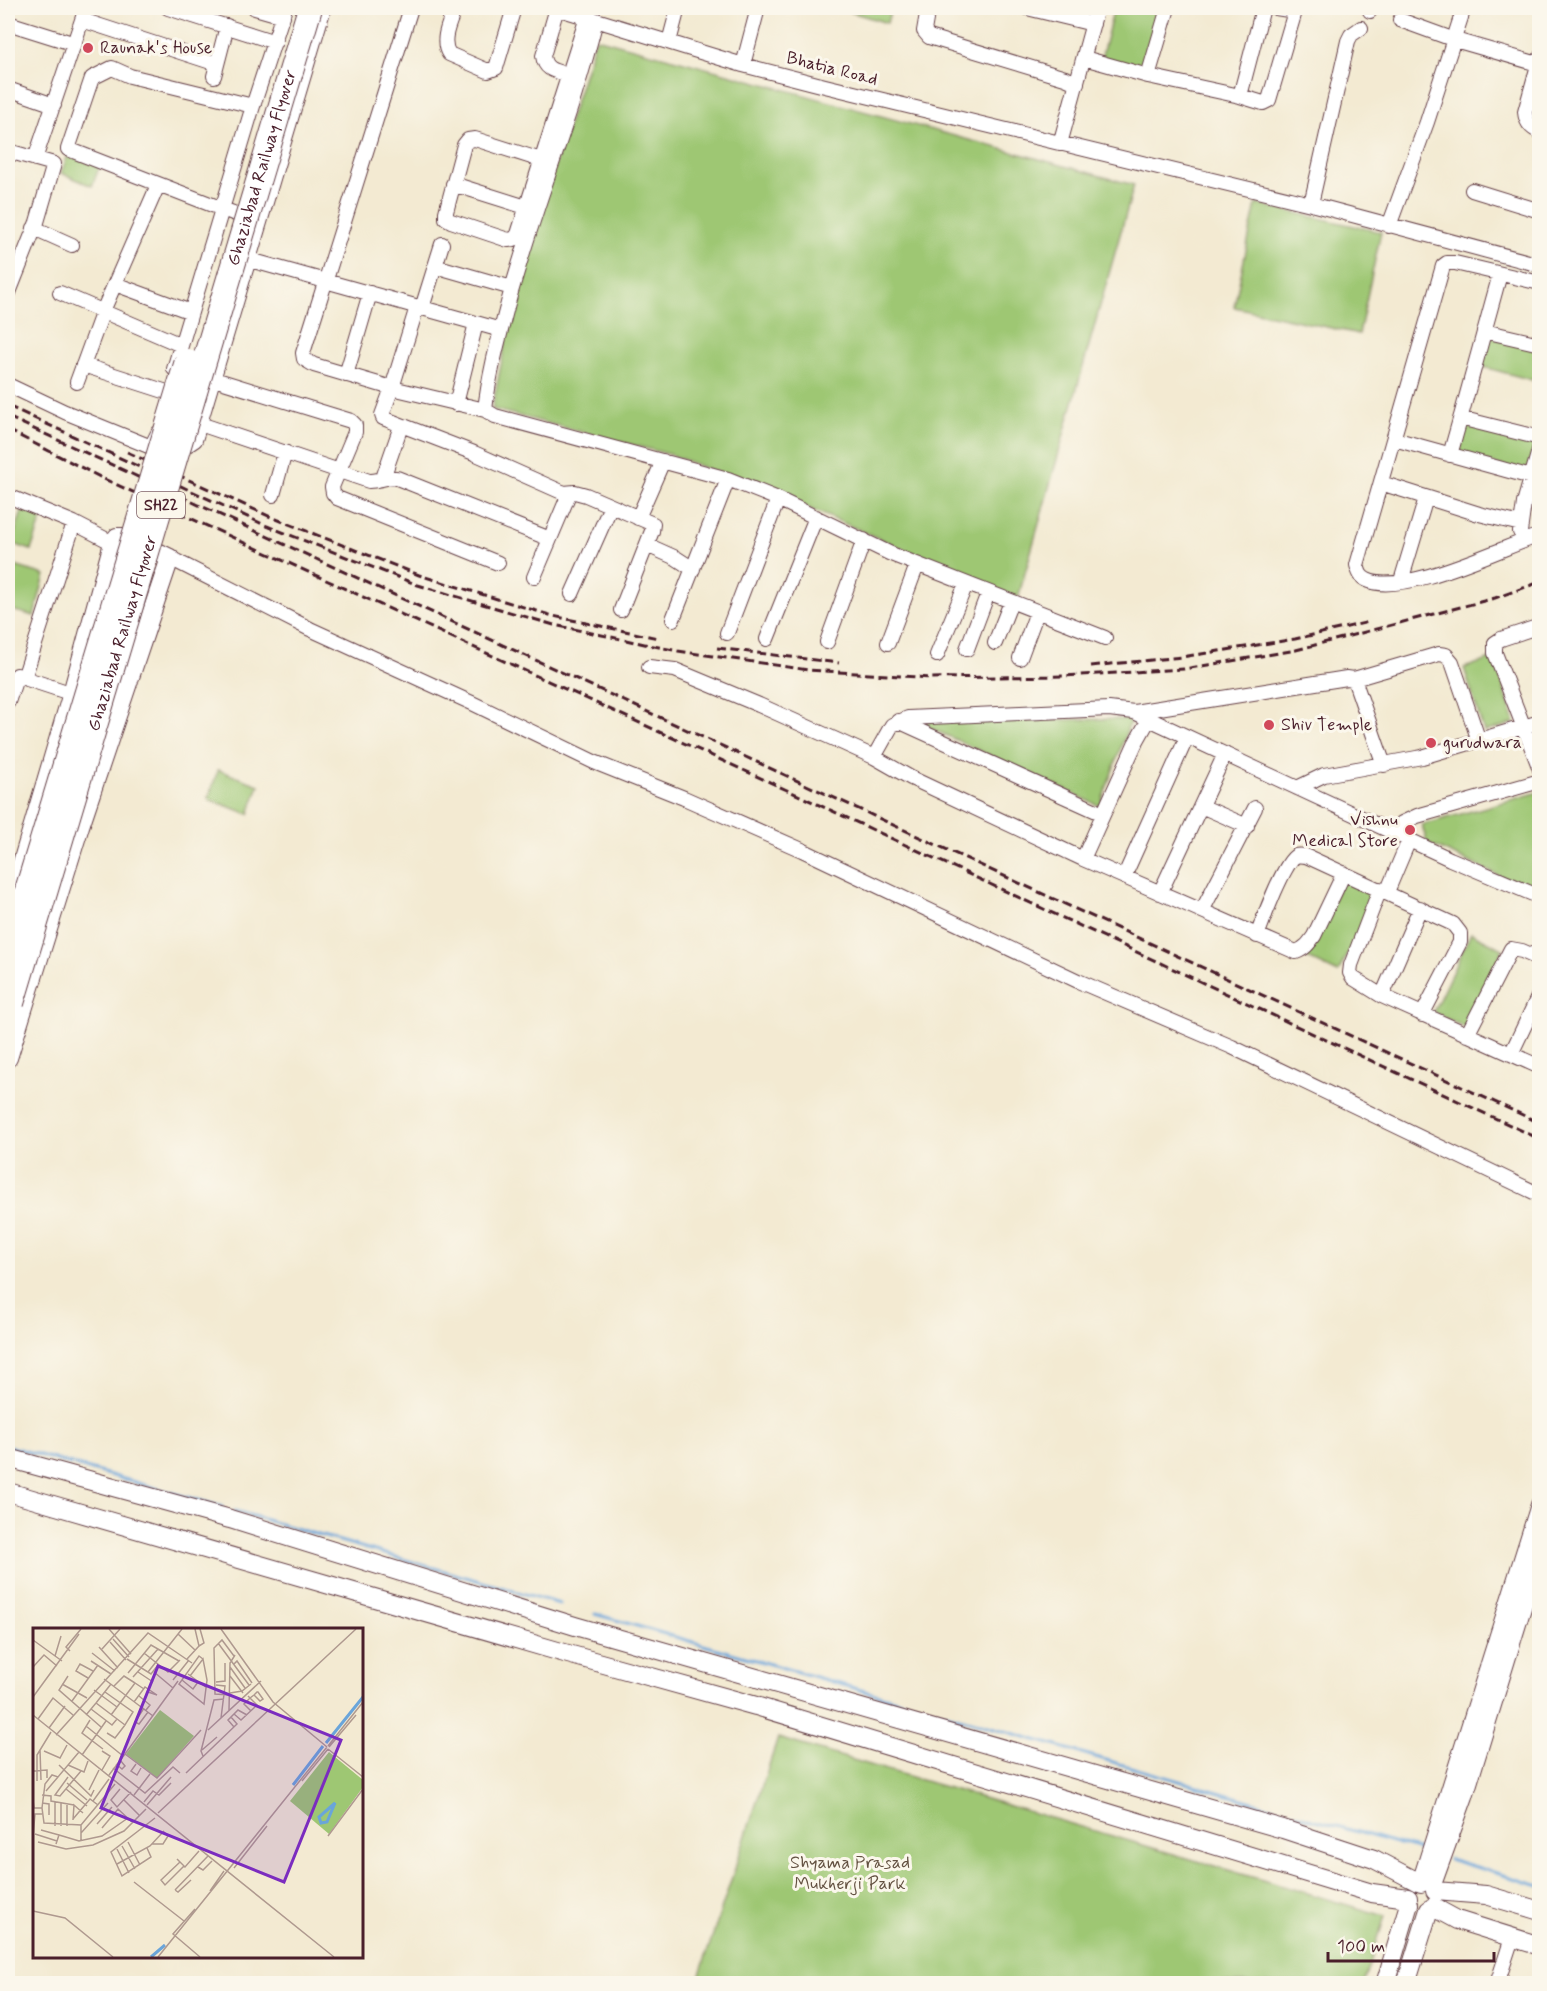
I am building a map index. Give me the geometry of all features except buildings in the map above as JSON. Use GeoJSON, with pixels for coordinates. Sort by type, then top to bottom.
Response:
{"type":"FeatureCollection","features":[{"type":"Feature","properties":{"kind":"highway","name":"Ghaziabad Railway Flyover"},"geometry":{"type":"LineString","coordinates":[[10,1011],[310,8]]}},
{"type":"Feature","properties":{"kind":"highway","name":"Ghaziabad Railway Flyover"},"geometry":{"type":"LineString","coordinates":[[8,952],[288,10]]}},
{"type":"Feature","properties":{"kind":"street"},"geometry":{"type":"LineString","coordinates":[[168,8],[275,42]]}},
{"type":"Feature","properties":{"kind":"street"},"geometry":{"type":"LineString","coordinates":[[8,385],[80,419],[151,447],[159,431],[157,425],[253,106],[288,10],[255,8]]}},
{"type":"Feature","properties":{"kind":"street"},"geometry":{"type":"LineString","coordinates":[[159,431],[189,444],[195,440],[324,8]]}},
{"type":"Feature","properties":{"kind":"street"},"geometry":{"type":"LineString","coordinates":[[411,8],[303,353],[304,359],[314,365],[346,375],[486,410],[495,416],[728,479],[778,498],[917,565],[1105,638]]}},
{"type":"Feature","properties":{"kind":"street"},"geometry":{"type":"LineString","coordinates":[[455,8],[444,41],[446,49],[449,54],[488,71],[496,68],[514,8]]}},
{"type":"Feature","properties":{"kind":"street"},"geometry":{"type":"LineString","coordinates":[[557,8],[543,56],[544,64],[549,69],[569,75]]}},
{"type":"Feature","properties":{"kind":"street","name":"Bhatia Road"},"geometry":{"type":"LineString","coordinates":[[557,8],[574,10],[592,18],[743,65],[1311,204],[1539,265]]}},
{"type":"Feature","properties":{"kind":"street"},"geometry":{"type":"LineString","coordinates":[[669,42],[678,8]]}},
{"type":"Feature","properties":{"kind":"street"},"geometry":{"type":"LineString","coordinates":[[743,65],[758,8]]}},
{"type":"Feature","properties":{"kind":"street"},"geometry":{"type":"LineString","coordinates":[[928,8],[924,31],[929,37],[1065,78],[1077,84]]}},
{"type":"Feature","properties":{"kind":"street"},"geometry":{"type":"LineString","coordinates":[[1027,8],[1093,24]]}},
{"type":"Feature","properties":{"kind":"street"},"geometry":{"type":"LineString","coordinates":[[1060,144],[1097,8]]}},
{"type":"Feature","properties":{"kind":"street"},"geometry":{"type":"LineString","coordinates":[[1148,76],[1168,8]]}},
{"type":"Feature","properties":{"kind":"street"},"geometry":{"type":"LineString","coordinates":[[1240,96],[1263,8]]}},
{"type":"Feature","properties":{"kind":"street"},"geometry":{"type":"LineString","coordinates":[[1084,58],[1148,76],[1263,103],[1269,99],[1296,9],[1276,8]]}},
{"type":"Feature","properties":{"kind":"street"},"geometry":{"type":"LineString","coordinates":[[1389,226],[1455,40],[1464,8]]}},
{"type":"Feature","properties":{"kind":"street"},"geometry":{"type":"LineString","coordinates":[[35,159],[84,14],[215,70],[227,26]]}},
{"type":"Feature","properties":{"kind":"street"},"geometry":{"type":"LineString","coordinates":[[541,160],[475,139],[468,140],[464,144],[453,184],[446,212],[447,218],[508,240],[514,239],[518,234],[569,75],[592,18]]}},
{"type":"Feature","properties":{"kind":"street"},"geometry":{"type":"LineString","coordinates":[[486,410],[501,330],[512,288],[524,245],[582,78],[592,18]]}},
{"type":"Feature","properties":{"kind":"street"},"geometry":{"type":"LineString","coordinates":[[1400,20],[1455,40],[1539,61],[1525,112],[1530,126],[1539,132]]}},
{"type":"Feature","properties":{"kind":"street"},"geometry":{"type":"LineString","coordinates":[[8,23],[75,44]]}},
{"type":"Feature","properties":{"kind":"street"},"geometry":{"type":"LineString","coordinates":[[1311,204],[1348,41],[1355,31],[1361,28]]}},
{"type":"Feature","properties":{"kind":"street"},"geometry":{"type":"LineString","coordinates":[[253,106],[130,76],[112,68],[92,78],[68,149],[260,223]]}},
{"type":"Feature","properties":{"kind":"street"},"geometry":{"type":"LineString","coordinates":[[8,89],[54,105]]}},
{"type":"Feature","properties":{"kind":"street"},"geometry":{"type":"LineString","coordinates":[[8,151],[54,164],[34,228],[8,295]]}},
{"type":"Feature","properties":{"kind":"street"},"geometry":{"type":"LineString","coordinates":[[453,184],[526,207]]}},
{"type":"Feature","properties":{"kind":"street"},"geometry":{"type":"LineString","coordinates":[[77,382],[115,284],[158,185]]}},
{"type":"Feature","properties":{"kind":"street"},"geometry":{"type":"LineString","coordinates":[[1472,190],[1539,211]]}},
{"type":"Feature","properties":{"kind":"street"},"geometry":{"type":"LineString","coordinates":[[34,228],[72,245]]}},
{"type":"Feature","properties":{"kind":"street"},"geometry":{"type":"LineString","coordinates":[[442,244],[382,415],[383,418],[474,453],[569,494],[576,492],[586,495],[653,524],[654,527],[621,610]]}},
{"type":"Feature","properties":{"kind":"street"},"geometry":{"type":"LineString","coordinates":[[250,260],[501,330]]}},
{"type":"Feature","properties":{"kind":"street"},"geometry":{"type":"LineString","coordinates":[[1539,283],[1455,263],[1447,263],[1443,266],[1358,565],[1360,575],[1366,580],[1401,581],[1445,571],[1539,535]]}},
{"type":"Feature","properties":{"kind":"street"},"geometry":{"type":"LineString","coordinates":[[435,266],[512,288]]}},
{"type":"Feature","properties":{"kind":"street"},"geometry":{"type":"LineString","coordinates":[[1450,455],[1500,274]]}},
{"type":"Feature","properties":{"kind":"street"},"geometry":{"type":"LineString","coordinates":[[115,284],[191,312]]}},
{"type":"Feature","properties":{"kind":"street"},"geometry":{"type":"LineString","coordinates":[[60,293],[181,345]]}},
{"type":"Feature","properties":{"kind":"street"},"geometry":{"type":"LineString","coordinates":[[346,375],[370,293]]}},
{"type":"Feature","properties":{"kind":"street"},"geometry":{"type":"LineString","coordinates":[[456,404],[476,323]]}},
{"type":"Feature","properties":{"kind":"street"},"geometry":{"type":"LineString","coordinates":[[1485,331],[1539,344]]}},
{"type":"Feature","properties":{"kind":"street"},"geometry":{"type":"LineString","coordinates":[[83,365],[167,392]]}},
{"type":"Feature","properties":{"kind":"street"},"geometry":{"type":"LineString","coordinates":[[214,379],[351,421],[355,425],[355,432],[332,487],[337,498],[498,563]]}},
{"type":"Feature","properties":{"kind":"street"},"geometry":{"type":"LineString","coordinates":[[1461,416],[1464,419],[1539,438]]}},
{"type":"Feature","properties":{"kind":"street"},"geometry":{"type":"LineString","coordinates":[[200,424],[369,481],[397,478],[550,539]]}},
{"type":"Feature","properties":{"kind":"street"},"geometry":{"type":"LineString","coordinates":[[383,478],[401,426]]}},
{"type":"Feature","properties":{"kind":"street"},"geometry":{"type":"LineString","coordinates":[[1394,439],[1531,477]]}},
{"type":"Feature","properties":{"kind":"street"},"geometry":{"type":"LineString","coordinates":[[1519,543],[1524,503],[1539,447]]}},
{"type":"Feature","properties":{"kind":"street"},"geometry":{"type":"LineString","coordinates":[[273,495],[285,452]]}},
{"type":"Feature","properties":{"kind":"street"},"geometry":{"type":"LineString","coordinates":[[638,518],[663,461]]}},
{"type":"Feature","properties":{"kind":"street"},"geometry":{"type":"LineString","coordinates":[[673,620],[728,479]]}},
{"type":"Feature","properties":{"kind":"street"},"geometry":{"type":"LineString","coordinates":[[1381,483],[1521,524]]}},
{"type":"Feature","properties":{"kind":"street"},"geometry":{"type":"LineString","coordinates":[[534,578],[569,494]]}},
{"type":"Feature","properties":{"kind":"street"},"geometry":{"type":"LineString","coordinates":[[8,496],[74,523],[113,543]]}},
{"type":"Feature","properties":{"kind":"street"},"geometry":{"type":"LineString","coordinates":[[727,633],[778,498]]}},
{"type":"Feature","properties":{"kind":"street"},"geometry":{"type":"LineString","coordinates":[[1401,581],[1426,498]]}},
{"type":"Feature","properties":{"kind":"street"},"geometry":{"type":"LineString","coordinates":[[572,594],[611,506]]}},
{"type":"Feature","properties":{"kind":"street"},"geometry":{"type":"LineString","coordinates":[[767,639],[816,517]]}},
{"type":"Feature","properties":{"kind":"street"},"geometry":{"type":"LineString","coordinates":[[8,702],[16,675],[74,523]]}},
{"type":"Feature","properties":{"kind":"street"},"geometry":{"type":"LineString","coordinates":[[8,910],[72,693],[113,543],[117,537],[127,537],[310,629],[594,762],[684,798],[802,850],[1078,981],[1253,1057],[1539,1195]]}},
{"type":"Feature","properties":{"kind":"street"},"geometry":{"type":"LineString","coordinates":[[827,642],[864,540]]}},
{"type":"Feature","properties":{"kind":"street"},"geometry":{"type":"LineString","coordinates":[[647,544],[693,569]]}},
{"type":"Feature","properties":{"kind":"street"},"geometry":{"type":"LineString","coordinates":[[8,1058],[80,826],[170,558]]}},
{"type":"Feature","properties":{"kind":"street"},"geometry":{"type":"LineString","coordinates":[[888,643],[917,565]]}},
{"type":"Feature","properties":{"kind":"street"},"geometry":{"type":"LineString","coordinates":[[937,655],[966,584]]}},
{"type":"Feature","properties":{"kind":"street"},"geometry":{"type":"LineString","coordinates":[[967,649],[988,593]]}},
{"type":"Feature","properties":{"kind":"street"},"geometry":{"type":"LineString","coordinates":[[995,642],[1011,602]]}},
{"type":"Feature","properties":{"kind":"street"},"geometry":{"type":"LineString","coordinates":[[1020,658],[1037,612]]}},
{"type":"Feature","properties":{"kind":"street"},"geometry":{"type":"LineString","coordinates":[[1538,630],[1502,639],[1495,643],[1495,653],[1539,769]]}},
{"type":"Feature","properties":{"kind":"street"},"geometry":{"type":"LineString","coordinates":[[874,757],[892,725],[908,718],[1109,709],[1134,712],[1347,678],[1354,680],[1439,654],[1446,655],[1452,662],[1479,741]]}},
{"type":"Feature","properties":{"kind":"street"},"geometry":{"type":"LineString","coordinates":[[649,667],[675,670],[695,678],[874,757],[911,778],[1083,859],[1296,952],[1301,950],[1314,936],[1344,873]]}},
{"type":"Feature","properties":{"kind":"street"},"geometry":{"type":"LineString","coordinates":[[16,675],[120,709]]}},
{"type":"Feature","properties":{"kind":"street"},"geometry":{"type":"LineString","coordinates":[[1354,680],[1384,765]]}},
{"type":"Feature","properties":{"kind":"street"},"geometry":{"type":"LineString","coordinates":[[1134,712],[1409,840],[1539,897]]}},
{"type":"Feature","properties":{"kind":"street"},"geometry":{"type":"LineString","coordinates":[[1083,859],[1135,744],[1149,719]]}},
{"type":"Feature","properties":{"kind":"street"},"geometry":{"type":"LineString","coordinates":[[898,721],[1103,814]]}},
{"type":"Feature","properties":{"kind":"street"},"geometry":{"type":"LineString","coordinates":[[1297,788],[1324,775],[1384,765],[1479,741],[1539,722]]}},
{"type":"Feature","properties":{"kind":"street"},"geometry":{"type":"LineString","coordinates":[[1124,877],[1187,737]]}},
{"type":"Feature","properties":{"kind":"street"},"geometry":{"type":"LineString","coordinates":[[1160,893],[1225,754]]}},
{"type":"Feature","properties":{"kind":"street"},"geometry":{"type":"LineString","coordinates":[[1394,833],[1402,823],[1417,816],[1539,782]]}},
{"type":"Feature","properties":{"kind":"street"},"geometry":{"type":"LineString","coordinates":[[1201,806],[1247,826]]}},
{"type":"Feature","properties":{"kind":"street"},"geometry":{"type":"LineString","coordinates":[[1202,912],[1255,808]]}},
{"type":"Feature","properties":{"kind":"street"},"geometry":{"type":"LineString","coordinates":[[1409,840],[1351,965],[1350,973],[1353,978],[1382,996],[1539,1067]]}},
{"type":"Feature","properties":{"kind":"street"},"geometry":{"type":"LineString","coordinates":[[1257,936],[1280,881],[1291,860],[1296,856],[1306,856],[1420,908],[1455,925],[1461,936],[1422,1015]]}},
{"type":"Feature","properties":{"kind":"street"},"geometry":{"type":"LineString","coordinates":[[1382,996],[1420,908]]}},
{"type":"Feature","properties":{"kind":"street"},"geometry":{"type":"LineString","coordinates":[[1467,1035],[1511,949],[1522,951],[1539,959]]}},
{"type":"Feature","properties":{"kind":"street"},"geometry":{"type":"LineString","coordinates":[[1511,1054],[1539,993]]}},
{"type":"Feature","properties":{"kind":"street"},"geometry":{"type":"LineString","coordinates":[[8,1458],[230,1519],[575,1626],[1283,1829],[1374,1859],[1457,1920],[1539,1946]]}},
{"type":"Feature","properties":{"kind":"street"},"geometry":{"type":"LineString","coordinates":[[8,1492],[756,1706],[1372,1893],[1486,1896],[1539,1911]]}},
{"type":"Feature","properties":{"kind":"street"},"geometry":{"type":"LineString","coordinates":[[1406,1983],[1423,1895],[1539,1505]]}},
{"type":"Feature","properties":{"kind":"street"},"geometry":{"type":"LineString","coordinates":[[1385,1983],[1460,1806],[1539,1550]]}},
{"type":"Feature","properties":{"kind":"street"},"geometry":{"type":"LineString","coordinates":[[1497,1983],[1512,1938]]}},
{"type":"Feature","properties":{"kind":"green space"},"geometry":{"type":"Polygon","coordinates":[[[853,8],[891,8],[887,23],[851,12],[853,8]]]}},
{"type":"Feature","properties":{"kind":"green space"},"geometry":{"type":"Polygon","coordinates":[[[1114,8],[1164,8],[1146,71],[1101,59],[1114,8]]]}},
{"type":"Feature","properties":{"kind":"green space"},"geometry":{"type":"Polygon","coordinates":[[[596,38],[1134,185],[1018,598],[820,513],[672,455],[492,409],[511,315],[555,165],[596,38]]]}},
{"type":"Feature","properties":{"kind":"green space"},"geometry":{"type":"Polygon","coordinates":[[[70,150],[101,163],[92,186],[61,173],[70,150]]]}},
{"type":"Feature","properties":{"kind":"green space"},"geometry":{"type":"Polygon","coordinates":[[[1256,204],[1381,232],[1359,334],[1234,307],[1256,204]]]}},
{"type":"Feature","properties":{"kind":"green space"},"geometry":{"type":"Polygon","coordinates":[[[1488,335],[1539,349],[1539,382],[1480,366],[1488,335]]]}},
{"type":"Feature","properties":{"kind":"green space"},"geometry":{"type":"Polygon","coordinates":[[[1463,423],[1535,443],[1527,473],[1455,453],[1463,423]]]}},
{"type":"Feature","properties":{"kind":"green space"},"geometry":{"type":"Polygon","coordinates":[[[23,509],[43,516],[31,550],[11,543],[23,509]]]}},
{"type":"Feature","properties":{"kind":"green space"},"geometry":{"type":"Polygon","coordinates":[[[8,564],[45,575],[34,616],[8,609],[8,564]]]}},
{"type":"Feature","properties":{"kind":"green space"},"geometry":{"type":"Polygon","coordinates":[[[1494,658],[1515,723],[1484,732],[1464,668],[1494,658]]]}},
{"type":"Feature","properties":{"kind":"green space"},"geometry":{"type":"Polygon","coordinates":[[[1131,719],[1100,806],[928,727],[922,721],[1131,719]]]}},
{"type":"Feature","properties":{"kind":"green space"},"geometry":{"type":"Polygon","coordinates":[[[218,770],[259,785],[249,814],[208,799],[218,770]]]}},
{"type":"Feature","properties":{"kind":"green space"},"geometry":{"type":"Polygon","coordinates":[[[1539,792],[1539,894],[1427,843],[1422,825],[1539,792]]]}},
{"type":"Feature","properties":{"kind":"green space"},"geometry":{"type":"Polygon","coordinates":[[[1343,879],[1376,895],[1338,973],[1305,957],[1343,879]]]}},
{"type":"Feature","properties":{"kind":"green space"},"geometry":{"type":"Polygon","coordinates":[[[1471,933],[1503,949],[1466,1028],[1433,1012],[1471,933]]]}},
{"type":"Feature","properties":{"kind":"green space","name":"Shyama Prasad Mukherji Park"},"geometry":{"type":"Polygon","coordinates":[[[778,1738],[1385,1916],[1364,1983],[697,1983],[778,1738]]]}},
{"type":"Feature","properties":{"kind":"waterway"},"geometry":{"type":"LineString","coordinates":[[8,1446],[222,1507]]}},
{"type":"Feature","properties":{"kind":"waterway"},"geometry":{"type":"LineString","coordinates":[[235,1511],[560,1604]]}},
{"type":"Feature","properties":{"kind":"waterway"},"geometry":{"type":"LineString","coordinates":[[595,1614],[917,1706]]}},
{"type":"Feature","properties":{"kind":"waterway"},"geometry":{"type":"LineString","coordinates":[[935,1711],[1424,1851]]}},
{"type":"Feature","properties":{"kind":"waterway"},"geometry":{"type":"LineString","coordinates":[[1449,1859],[1540,1886]]}},
{"type":"Feature","properties":{"kind":"railway"},"geometry":{"type":"LineString","coordinates":[[8,406],[267,526],[418,585],[554,625],[678,651],[809,670],[932,678],[1065,676],[1184,669],[1296,650],[1495,598],[1540,582]]}},
{"type":"Feature","properties":{"kind":"railway"},"geometry":{"type":"LineString","coordinates":[[8,417],[1540,1123]]}},
{"type":"Feature","properties":{"kind":"railway"},"geometry":{"type":"LineString","coordinates":[[8,430],[102,478],[787,790],[1540,1139]]}},
{"type":"Feature","properties":{"kind":"railway"},"geometry":{"type":"LineString","coordinates":[[127,452],[271,517],[419,575],[553,616],[658,638]]}},
{"type":"Feature","properties":{"kind":"railway"},"geometry":{"type":"LineString","coordinates":[[1091,666],[1182,657],[1295,639],[1369,622]]}},
{"type":"Feature","properties":{"kind":"railway"},"geometry":{"type":"LineString","coordinates":[[717,648],[839,663]]}},
{"type":"Feature","properties":{"kind":"place","name":"Raunak's House"},"geometry":{"type":"Point","coordinates":[88,48]}},
{"type":"Feature","properties":{"kind":"place","name":"Shiv Temple"},"geometry":{"type":"Point","coordinates":[1269,725]}},
{"type":"Feature","properties":{"kind":"place","name":"gurudwara"},"geometry":{"type":"Point","coordinates":[1431,743]}},
{"type":"Feature","properties":{"kind":"place","name":"Vishnu Medical Store"},"geometry":{"type":"Point","coordinates":[1410,830]}}]}
